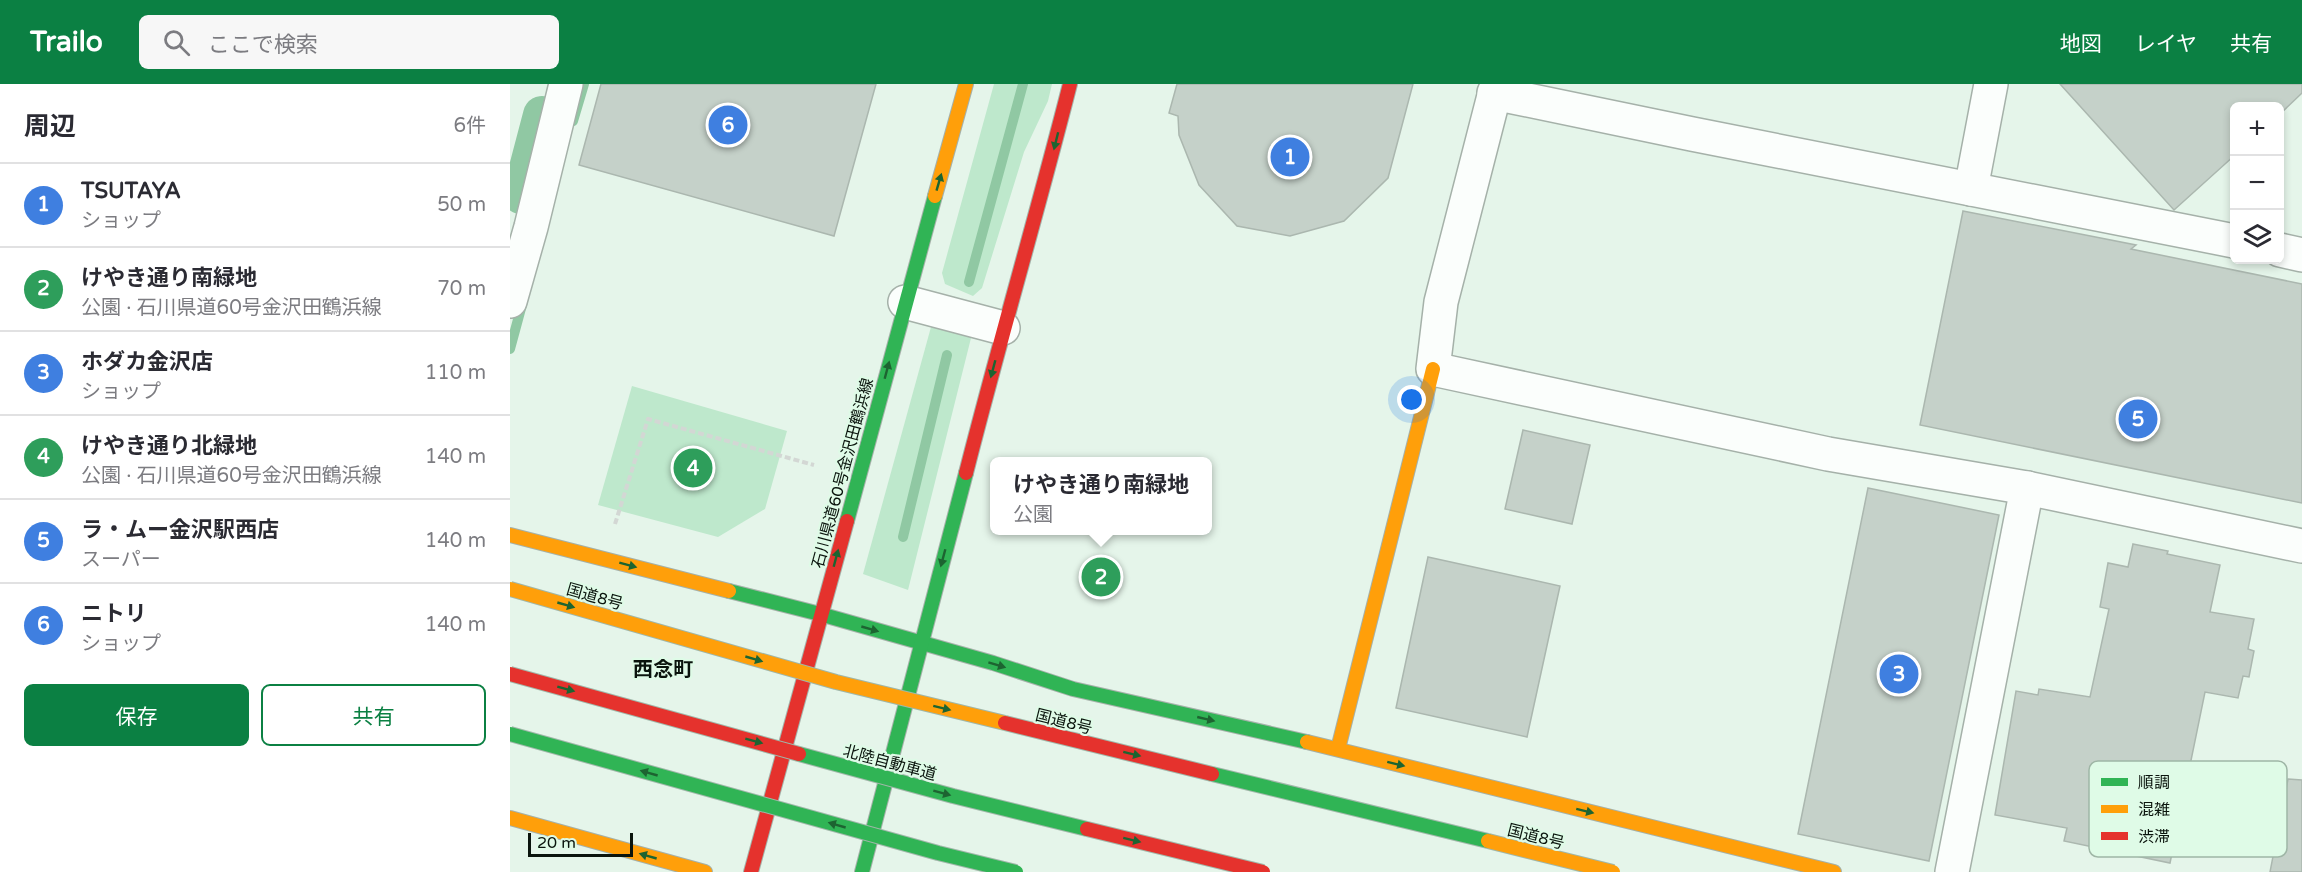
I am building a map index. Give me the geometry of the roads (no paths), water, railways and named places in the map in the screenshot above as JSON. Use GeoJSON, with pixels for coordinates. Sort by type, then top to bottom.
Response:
{"type":"FeatureCollection","features":[{"type":"Feature","properties":{"kind":"main road","name":"石川県道60号金沢田鶴浜線"},"geometry":{"type":"LineString","coordinates":[[752,872],[820,614],[966,84]]}},
{"type":"Feature","properties":{"kind":"main road"},"geometry":{"type":"LineString","coordinates":[[862,872],[1070,84]]}},
{"type":"Feature","properties":{"kind":"main road"},"geometry":{"type":"LineString","coordinates":[[1338,749],[1433,369]]}},
{"type":"Feature","properties":{"kind":"main road"},"geometry":{"type":"LineString","coordinates":[[510,535],[820,614],[1073,689],[1338,749],[1834,872]]}},
{"type":"Feature","properties":{"kind":"main road","name":"国道8号"},"geometry":{"type":"LineString","coordinates":[[510,589],[836,682],[1613,872]]}},
{"type":"Feature","properties":{"kind":"main road","name":"北陸自動車道"},"geometry":{"type":"LineString","coordinates":[[510,674],[953,796],[1263,872]]}},
{"type":"Feature","properties":{"kind":"main road"},"geometry":{"type":"LineString","coordinates":[[510,734],[938,853],[1016,872]]}},
{"type":"Feature","properties":{"kind":"main road"},"geometry":{"type":"LineString","coordinates":[[510,818],[705,872]]}},
{"type":"Feature","properties":{"kind":"street"},"geometry":{"type":"LineString","coordinates":[[510,301],[520,224],[566,84]]}},
{"type":"Feature","properties":{"kind":"street"},"geometry":{"type":"LineString","coordinates":[[1971,189],[1991,84]]}},
{"type":"Feature","properties":{"kind":"street"},"geometry":{"type":"LineString","coordinates":[[2230,240],[1971,189],[1496,88],[1440,302],[1433,369],[1828,454],[2027,488],[2302,546]]}},
{"type":"Feature","properties":{"kind":"street"},"geometry":{"type":"LineString","coordinates":[[2284,251],[2302,255]]}},
{"type":"Feature","properties":{"kind":"street"},"geometry":{"type":"LineString","coordinates":[[905,302],[1004,328]]}},
{"type":"Feature","properties":{"kind":"street"},"geometry":{"type":"LineString","coordinates":[[1952,872],[2027,488]]}},
{"type":"Feature","properties":{"kind":"waterway"},"geometry":{"type":"LineString","coordinates":[[573,121],[584,84]]}},
{"type":"Feature","properties":{"kind":"waterway"},"geometry":{"type":"LineString","coordinates":[[969,282],[1023,84]]}},
{"type":"Feature","properties":{"kind":"waterway"},"geometry":{"type":"LineString","coordinates":[[521,195],[542,115]]}},
{"type":"Feature","properties":{"kind":"waterway"},"geometry":{"type":"LineString","coordinates":[[510,349],[523,301]]}},
{"type":"Feature","properties":{"kind":"waterway"},"geometry":{"type":"LineString","coordinates":[[903,537],[947,355]]}},
{"type":"Feature","properties":{"kind":"place","name":"ニトリ"},"geometry":{"type":"Point","coordinates":[728,125]}},
{"type":"Feature","properties":{"kind":"place","name":"TSUTAYA"},"geometry":{"type":"Point","coordinates":[1290,157]}},
{"type":"Feature","properties":{"kind":"place","name":"ラ・ムー金沢駅西店"},"geometry":{"type":"Point","coordinates":[2138,419]}},
{"type":"Feature","properties":{"kind":"place","name":"けやき通り北緑地"},"geometry":{"type":"Point","coordinates":[693,468]}},
{"type":"Feature","properties":{"kind":"place","name":"けやき通り南緑地"},"geometry":{"type":"Point","coordinates":[1101,577]}},
{"type":"Feature","properties":{"kind":"place","name":"ホダカ金沢店"},"geometry":{"type":"Point","coordinates":[1899,674]}},
{"type":"Feature","properties":{"kind":"district","name":"西念町"},"geometry":{"type":"Point","coordinates":[663,669]}}]}
